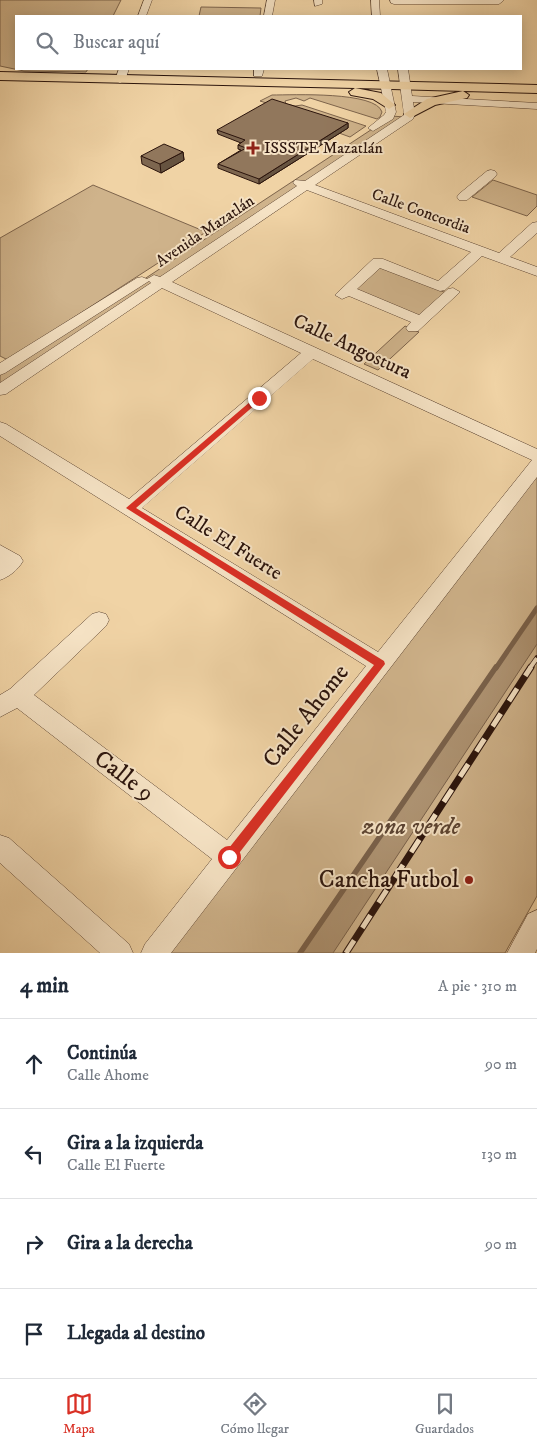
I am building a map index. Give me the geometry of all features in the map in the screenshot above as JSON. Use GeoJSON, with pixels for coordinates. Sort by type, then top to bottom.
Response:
{"type":"FeatureCollection","features":[{"type":"Feature","properties":{"kind":"main road"},"geometry":{"type":"LineString","coordinates":[[407,70],[427,80],[455,86]]}},
{"type":"Feature","properties":{"kind":"main road"},"geometry":{"type":"LineString","coordinates":[[0,72],[23,77]]}},
{"type":"Feature","properties":{"kind":"main road"},"geometry":{"type":"LineString","coordinates":[[0,76],[122,74],[386,88],[406,92],[537,96]]}},
{"type":"Feature","properties":{"kind":"main road"},"geometry":{"type":"LineString","coordinates":[[0,83],[338,90],[386,88]]}},
{"type":"Feature","properties":{"kind":"main road"},"geometry":{"type":"LineString","coordinates":[[406,92],[455,86],[537,89]]}},
{"type":"Feature","properties":{"kind":"main road"},"geometry":{"type":"LineString","coordinates":[[338,90],[372,94],[389,105]]}},
{"type":"Feature","properties":{"kind":"main road"},"geometry":{"type":"LineString","coordinates":[[410,114],[431,102],[446,97],[475,93]]}},
{"type":"Feature","properties":{"kind":"street"},"geometry":{"type":"LineString","coordinates":[[142,15],[148,0]]}},
{"type":"Feature","properties":{"kind":"street"},"geometry":{"type":"LineString","coordinates":[[268,15],[271,0]]}},
{"type":"Feature","properties":{"kind":"street"},"geometry":{"type":"LineString","coordinates":[[375,0],[376,15]]}},
{"type":"Feature","properties":{"kind":"street"},"geometry":{"type":"LineString","coordinates":[[394,3],[499,1]]}},
{"type":"Feature","properties":{"kind":"street"},"geometry":{"type":"LineString","coordinates":[[382,70],[389,105]]}},
{"type":"Feature","properties":{"kind":"street"},"geometry":{"type":"LineString","coordinates":[[405,70],[406,92],[410,114]]}},
{"type":"Feature","properties":{"kind":"street"},"geometry":{"type":"LineString","coordinates":[[406,92],[431,102],[537,106]]}},
{"type":"Feature","properties":{"kind":"street","name":"Avenida Mazatlán"},"geometry":{"type":"LineString","coordinates":[[0,390],[293,181],[389,116],[391,112],[389,105]]}},
{"type":"Feature","properties":{"kind":"street","name":"Avenida Mazatlán"},"geometry":{"type":"LineString","coordinates":[[0,370],[155,279],[306,186],[410,114]]}},
{"type":"Feature","properties":{"kind":"street"},"geometry":{"type":"LineString","coordinates":[[463,197],[491,174]]}},
{"type":"Feature","properties":{"kind":"street","name":"Calle Concordia"},"geometry":{"type":"LineString","coordinates":[[293,181],[537,272]]}},
{"type":"Feature","properties":{"kind":"street"},"geometry":{"type":"LineString","coordinates":[[501,258],[537,226]]}},
{"type":"Feature","properties":{"kind":"street"},"geometry":{"type":"LineString","coordinates":[[446,289],[378,262],[344,293],[417,324],[480,251]]}},
{"type":"Feature","properties":{"kind":"street","name":"Calle Angostura"},"geometry":{"type":"LineString","coordinates":[[155,279],[537,456]]}},
{"type":"Feature","properties":{"kind":"street"},"geometry":{"type":"LineString","coordinates":[[130,508],[312,352]]}},
{"type":"Feature","properties":{"kind":"street","name":"Calle El Fuerte"},"geometry":{"type":"LineString","coordinates":[[0,428],[380,664]]}},
{"type":"Feature","properties":{"kind":"street","name":"Calle Ahome"},"geometry":{"type":"LineString","coordinates":[[154,953],[537,465]]}},
{"type":"Feature","properties":{"kind":"street"},"geometry":{"type":"LineString","coordinates":[[9,701],[100,620]]}},
{"type":"Feature","properties":{"kind":"street","name":"Calle 9"},"geometry":{"type":"LineString","coordinates":[[9,701],[229,857]]}},
{"type":"Feature","properties":{"kind":"street"},"geometry":{"type":"LineString","coordinates":[[0,848],[120,953]]}},
{"type":"Feature","properties":{"kind":"street"},"geometry":{"type":"LineString","coordinates":[[520,953],[537,923]]}},
{"type":"Feature","properties":{"kind":"green space"},"geometry":{"type":"Polygon","coordinates":[[[0,0],[121,0],[114,15],[15,15],[15,69],[0,66],[0,0]]]}},
{"type":"Feature","properties":{"kind":"green space"},"geometry":{"type":"Polygon","coordinates":[[[201,7],[261,8],[260,15],[199,15],[201,7]]]}},
{"type":"Feature","properties":{"kind":"green space"},"geometry":{"type":"Polygon","coordinates":[[[19,70],[87,70],[86,72],[19,70]]]}},
{"type":"Feature","properties":{"kind":"green space"},"geometry":{"type":"Polygon","coordinates":[[[272,95],[350,97],[365,100],[376,105],[382,112],[377,119],[310,98],[304,101],[296,98],[285,101],[286,104],[302,105],[366,126],[350,137],[339,133],[347,128],[260,101],[272,95]]]}},
{"type":"Feature","properties":{"kind":"green space"},"geometry":{"type":"Polygon","coordinates":[[[392,116],[404,117],[0,386],[0,374],[392,116]]]}},
{"type":"Feature","properties":{"kind":"green space"},"geometry":{"type":"Polygon","coordinates":[[[493,180],[537,195],[537,206],[527,216],[472,197],[493,180]]]}},
{"type":"Feature","properties":{"kind":"green space"},"geometry":{"type":"Polygon","coordinates":[[[93,185],[206,232],[8,360],[0,356],[0,238],[93,185]]]}},
{"type":"Feature","properties":{"kind":"green space"},"geometry":{"type":"Polygon","coordinates":[[[378,266],[449,294],[422,321],[349,290],[378,266]]]}},
{"type":"Feature","properties":{"kind":"green space"},"geometry":{"type":"Polygon","coordinates":[[[405,326],[419,332],[378,370],[364,364],[405,326]]]}},
{"type":"Feature","properties":{"kind":"green space","name":"zona verde"},"geometry":{"type":"Polygon","coordinates":[[[537,472],[537,896],[505,953],[162,953],[303,762],[537,472]]]}},
{"type":"Feature","properties":{"kind":"shaded area"},"geometry":{"type":"Polygon","coordinates":[[[537,608],[537,644],[333,953],[300,953],[537,608]]]}},
{"type":"Feature","properties":{"kind":"building"},"geometry":{"type":"Polygon","coordinates":[[[272,99],[348,123],[259,179],[218,164],[246,148],[238,145],[245,140],[217,130],[272,99]]]}},
{"type":"Feature","properties":{"kind":"building"},"geometry":{"type":"Polygon","coordinates":[[[164,144],[183,152],[160,164],[141,156],[164,144]]]}},
{"type":"Feature","properties":{"kind":"waterway"},"geometry":{"type":"LineString","coordinates":[[496,668],[537,608]]}},
{"type":"Feature","properties":{"kind":"waterway"},"geometry":{"type":"LineString","coordinates":[[300,953],[496,667]]}},
{"type":"Feature","properties":{"kind":"railway"},"geometry":{"type":"LineString","coordinates":[[530,668],[537,658]]}},
{"type":"Feature","properties":{"kind":"railway"},"geometry":{"type":"LineString","coordinates":[[346,953],[531,667]]}},
{"type":"Feature","properties":{"kind":"place","name":"ISSSTE Mazatlán"},"geometry":{"type":"Point","coordinates":[253,148]}},
{"type":"Feature","properties":{"kind":"place","name":"Cancha Futbol"},"geometry":{"type":"Point","coordinates":[469,880]}},
{"type":"Feature","properties":{"kind":"route"},"geometry":{"type":"LineString","coordinates":[[229,857],[380,664],[130,508],[259,398]]}}]}
